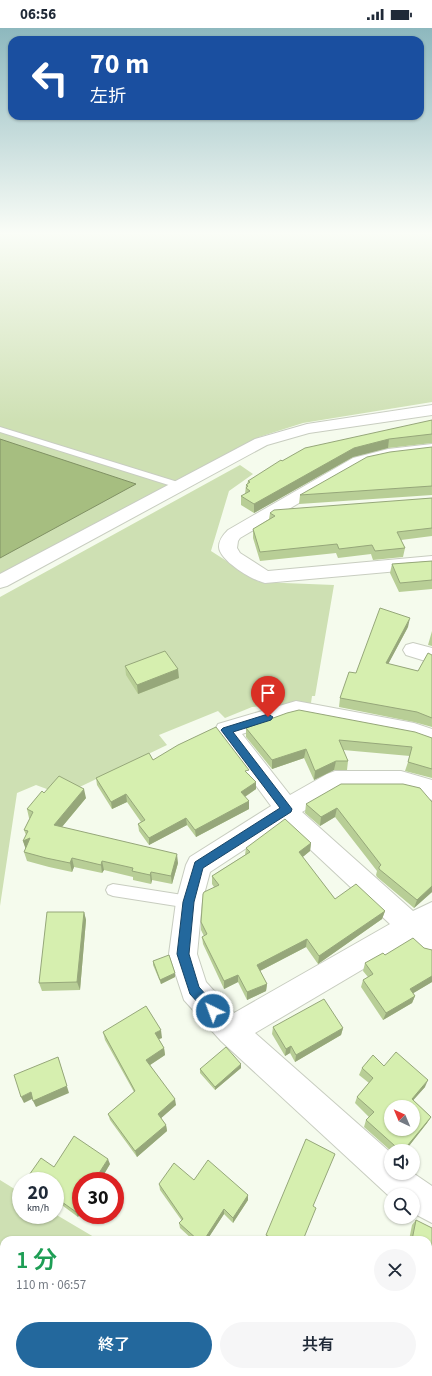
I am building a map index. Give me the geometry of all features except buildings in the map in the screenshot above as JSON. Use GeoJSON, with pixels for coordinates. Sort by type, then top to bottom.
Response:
{"type":"FeatureCollection","features":[{"type":"Feature","properties":{"kind":"street"},"geometry":{"type":"LineString","coordinates":[[0,582],[252,446],[307,428],[432,410]]}},
{"type":"Feature","properties":{"kind":"street"},"geometry":{"type":"LineString","coordinates":[[432,449],[388,454],[360,461],[347,467],[234,534],[229,540],[228,548],[233,557],[264,577],[432,562]]}},
{"type":"Feature","properties":{"kind":"street"},"geometry":{"type":"LineString","coordinates":[[268,514],[307,511]]}},
{"type":"Feature","properties":{"kind":"street"},"geometry":{"type":"LineString","coordinates":[[432,738],[414,732],[296,709],[226,730],[294,820],[422,919],[432,945]]}},
{"type":"Feature","properties":{"kind":"street"},"geometry":{"type":"LineString","coordinates":[[432,790],[401,781],[335,781],[287,809],[199,865],[189,902],[183,954],[194,990],[231,1031],[402,1185],[432,1206]]}},
{"type":"Feature","properties":{"kind":"street"},"geometry":{"type":"LineString","coordinates":[[231,1031],[422,919]]}},
{"type":"Feature","properties":{"kind":"lane"},"geometry":{"type":"LineString","coordinates":[[0,429],[178,485]]}},
{"type":"Feature","properties":{"kind":"lane"},"geometry":{"type":"LineString","coordinates":[[113,890],[189,902]]}},
{"type":"Feature","properties":{"kind":"shaded area"},"geometry":{"type":"Polygon","coordinates":[[[0,297],[432,297],[432,402],[303,423],[259,437],[0,574],[0,297]]]}},
{"type":"Feature","properties":{"kind":"shaded area"},"geometry":{"type":"Polygon","coordinates":[[[0,439],[136,484],[0,558],[0,439]]]}},
{"type":"Feature","properties":{"kind":"shaded area"},"geometry":{"type":"Polygon","coordinates":[[[240,465],[253,474],[229,491],[211,551],[259,582],[334,585],[315,696],[312,696],[311,703],[252,707],[225,718],[218,711],[159,735],[167,745],[63,795],[36,785],[17,793],[0,906],[0,597],[240,465]]]}},
{"type":"Feature","properties":{"kind":"shaded area"},"geometry":{"type":"Polygon","coordinates":[[[0,1180],[12,1187],[12,1224],[64,1224],[64,1219],[92,1236],[0,1236],[0,1180]]]}},
{"type":"Feature","properties":{"kind":"route"},"geometry":{"type":"LineString","coordinates":[[213,1011],[194,990],[183,954],[189,902],[199,865],[287,809],[226,730],[268,717]]}}]}
